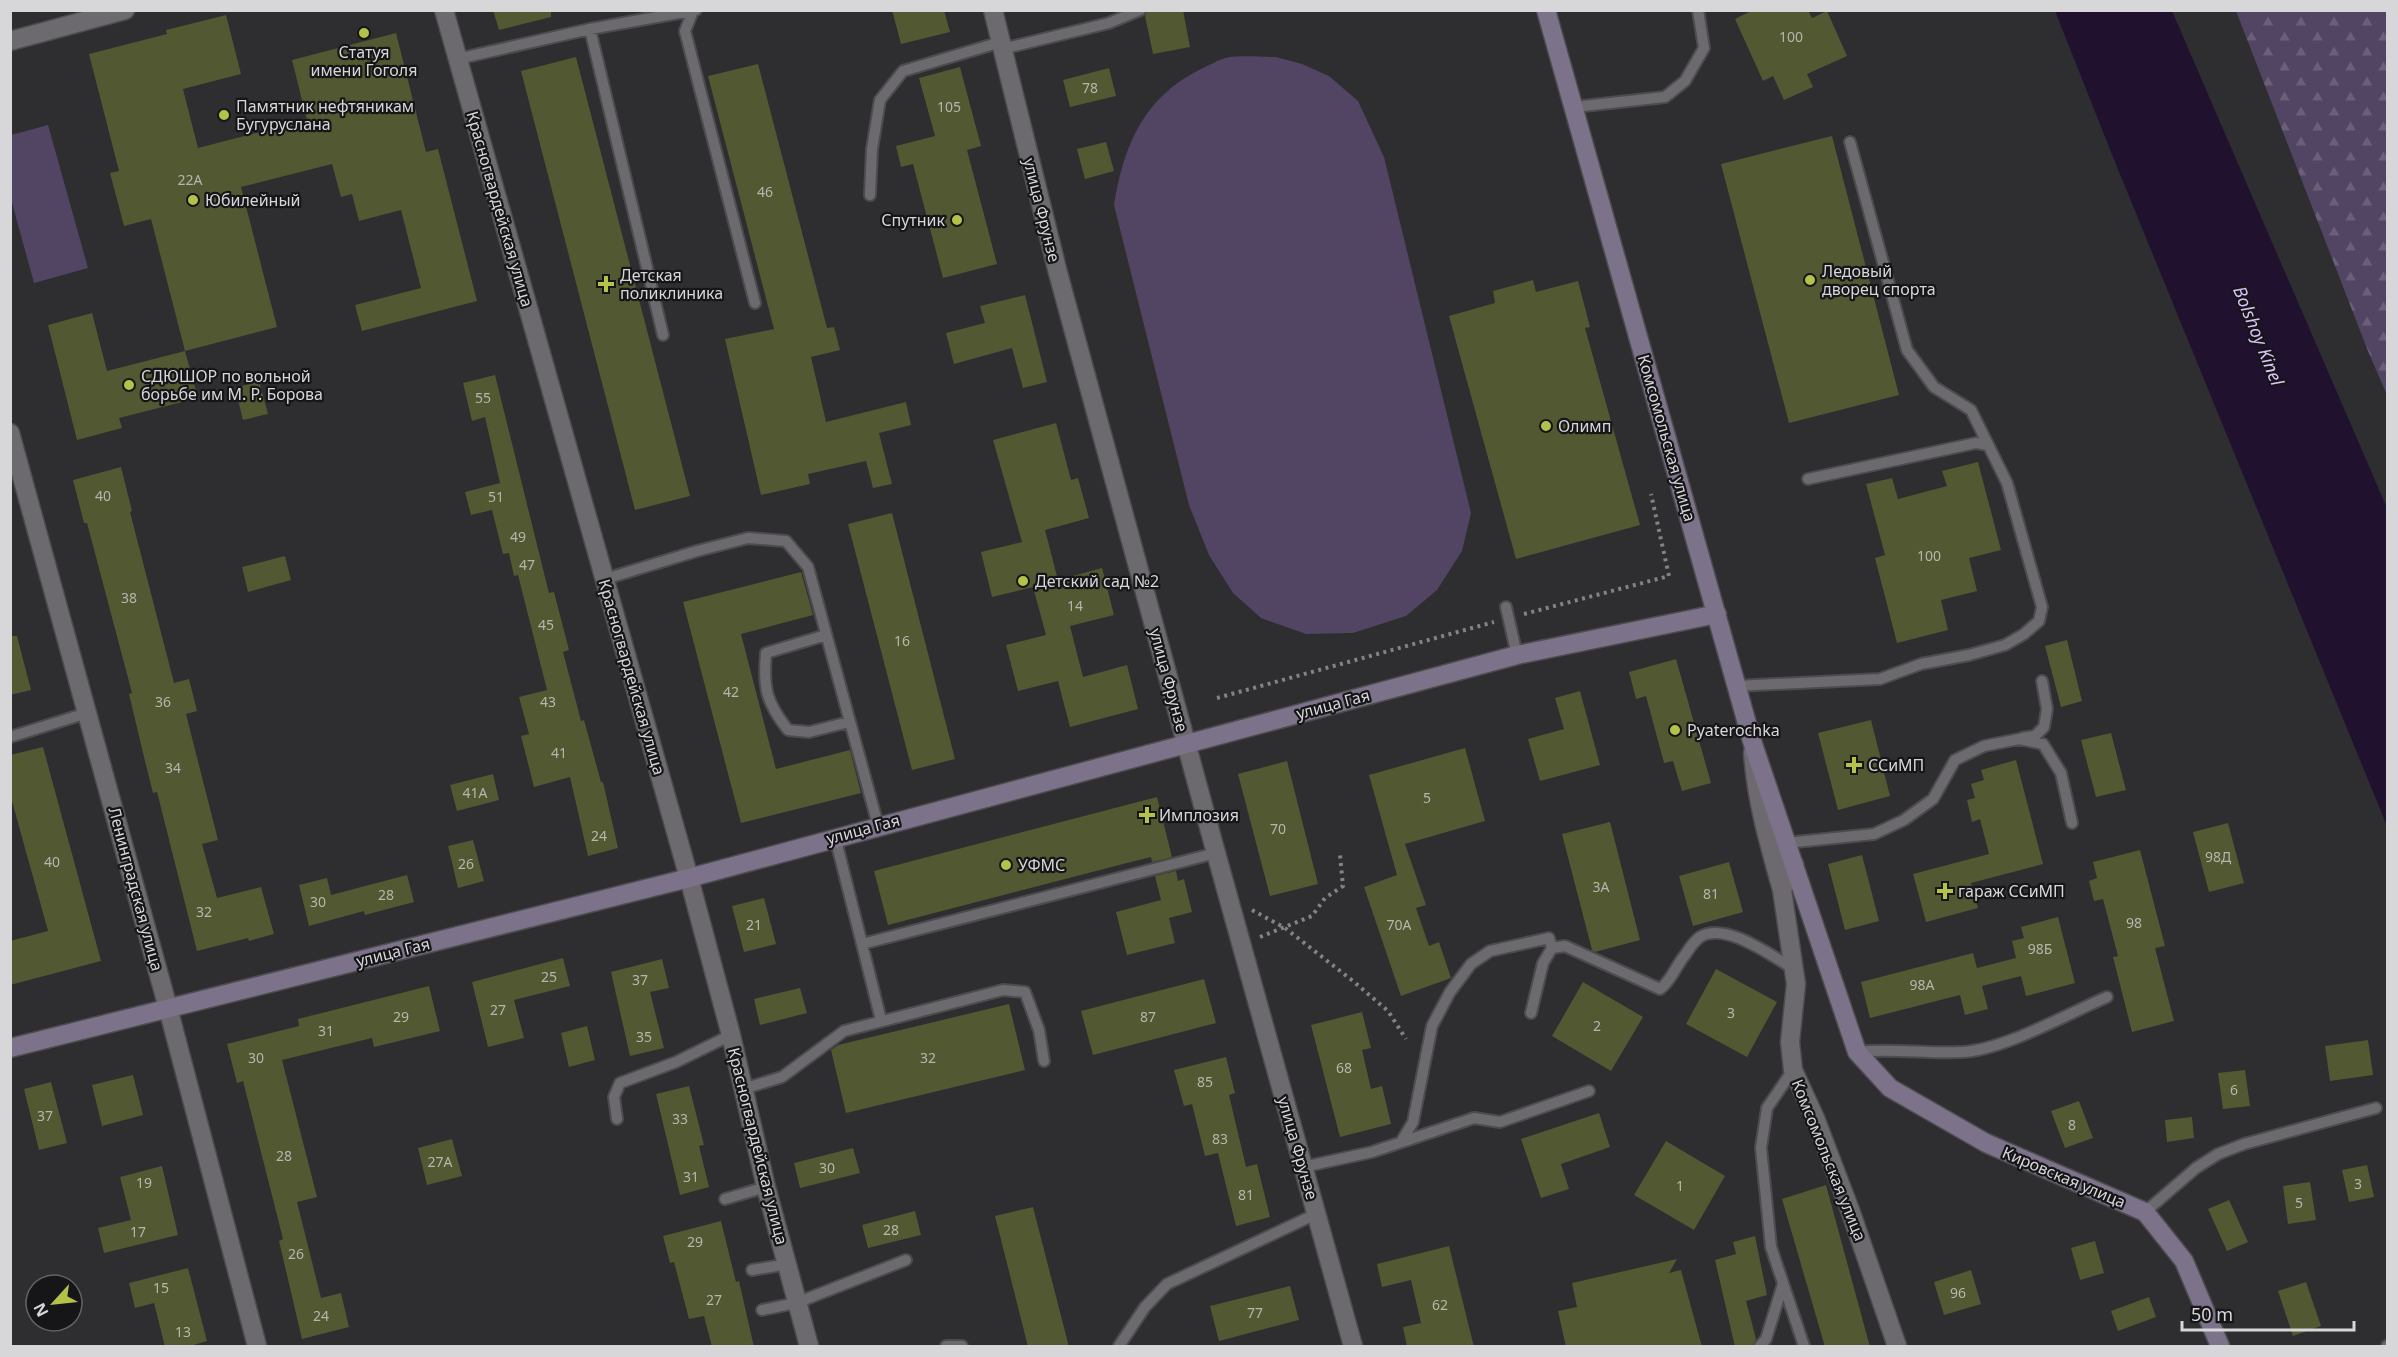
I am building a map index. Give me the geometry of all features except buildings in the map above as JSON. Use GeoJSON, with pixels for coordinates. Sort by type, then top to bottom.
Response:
{"type":"FeatureCollection","features":[{"type":"Feature","properties":{"kind":"street"},"geometry":{"type":"LineString","coordinates":[[10,41],[125,10]]}},
{"type":"Feature","properties":{"kind":"street","name":"Красногвардейская улица"},"geometry":{"type":"LineString","coordinates":[[444,10],[689,878],[731,1035],[766,1187],[809,1347]]}},
{"type":"Feature","properties":{"kind":"street","name":"улица Фрунзе"},"geometry":{"type":"LineString","coordinates":[[993,10],[1058,273],[1353,1347]]}},
{"type":"Feature","properties":{"kind":"street","name":"Комсомольская улица"},"geometry":{"type":"LineString","coordinates":[[1546,10],[1752,741],[1857,1052]]}},
{"type":"Feature","properties":{"kind":"street","name":"Ленинградская улица"},"geometry":{"type":"LineString","coordinates":[[10,433],[168,1008],[257,1347]]}},
{"type":"Feature","properties":{"kind":"street","name":"улица Гая"},"geometry":{"type":"LineString","coordinates":[[10,1048],[689,878],[878,825],[1517,655],[1717,614]]}},
{"type":"Feature","properties":{"kind":"street","name":"Комсомольская улица"},"geometry":{"type":"LineString","coordinates":[[1752,741],[1762,819],[1782,890],[1795,969],[1796,984],[1790,1042],[1793,1070],[1815,1118],[1850,1210],[1897,1347]]}},
{"type":"Feature","properties":{"kind":"street"},"geometry":{"type":"LineString","coordinates":[[1782,890],[1794,864]]}},
{"type":"Feature","properties":{"kind":"street","name":"Кировская улица"},"geometry":{"type":"LineString","coordinates":[[1857,1052],[1890,1088],[1986,1143],[2145,1212],[2184,1261],[2220,1347]]}},
{"type":"Feature","properties":{"kind":"lane"},"geometry":{"type":"LineString","coordinates":[[870,195],[872,149],[880,100],[903,71],[1001,46],[1109,23],[1140,10]]}},
{"type":"Feature","properties":{"kind":"lane"},"geometry":{"type":"LineString","coordinates":[[1574,107],[1665,97],[1685,81],[1704,48],[1698,10]]}},
{"type":"Feature","properties":{"kind":"lane"},"geometry":{"type":"LineString","coordinates":[[1700,22],[1709,10]]}},
{"type":"Feature","properties":{"kind":"lane"},"geometry":{"type":"LineString","coordinates":[[457,59],[590,29],[694,11]]}},
{"type":"Feature","properties":{"kind":"lane"},"geometry":{"type":"LineString","coordinates":[[694,11],[685,31],[755,303]]}},
{"type":"Feature","properties":{"kind":"lane"},"geometry":{"type":"LineString","coordinates":[[590,29],[663,335]]}},
{"type":"Feature","properties":{"kind":"lane"},"geometry":{"type":"LineString","coordinates":[[1736,686],[1880,679],[1921,664],[1969,656],[2005,645],[2024,634],[2039,621],[2042,607],[2007,483],[1971,411],[1934,387],[1907,350],[1850,142]]}},
{"type":"Feature","properties":{"kind":"lane"},"geometry":{"type":"LineString","coordinates":[[1808,479],[1976,443],[1988,445]]}},
{"type":"Feature","properties":{"kind":"lane"},"geometry":{"type":"LineString","coordinates":[[604,579],[748,538],[786,541],[808,567],[878,825]]}},
{"type":"Feature","properties":{"kind":"lane"},"geometry":{"type":"LineString","coordinates":[[1507,612],[1517,655]]}},
{"type":"Feature","properties":{"kind":"lane"},"geometry":{"type":"LineString","coordinates":[[826,635],[766,653],[764,679],[773,710],[788,730],[809,732],[849,723]]}},
{"type":"Feature","properties":{"kind":"lane"},"geometry":{"type":"LineString","coordinates":[[1786,843],[1874,834],[1904,820],[1933,799],[1955,760],[1984,746],[2035,736],[2044,727],[2047,709],[2042,681]]}},
{"type":"Feature","properties":{"kind":"lane"},"geometry":{"type":"LineString","coordinates":[[10,737],[87,713]]}},
{"type":"Feature","properties":{"kind":"lane"},"geometry":{"type":"LineString","coordinates":[[2019,739],[2043,744],[2061,773],[2072,824]]}},
{"type":"Feature","properties":{"kind":"lane"},"geometry":{"type":"LineString","coordinates":[[835,837],[881,1020]]}},
{"type":"Feature","properties":{"kind":"lane"},"geometry":{"type":"LineString","coordinates":[[862,944],[1216,853]]}},
{"type":"Feature","properties":{"kind":"lane"},"geometry":{"type":"LineString","coordinates":[[1552,948],[1565,946],[1660,989],[1667,984],[1677,964],[1698,938],[1708,933],[1737,937],[1795,969]]}},
{"type":"Feature","properties":{"kind":"lane"},"geometry":{"type":"LineString","coordinates":[[1401,1142],[1413,1122],[1432,1026],[1450,992],[1471,964],[1490,951],[1550,938],[1552,948],[1543,963],[1531,1013]]}},
{"type":"Feature","properties":{"kind":"lane"},"geometry":{"type":"LineString","coordinates":[[743,1089],[782,1077],[844,1031],[1003,990],[1025,992],[1039,1030],[1044,1061]]}},
{"type":"Feature","properties":{"kind":"lane"},"geometry":{"type":"LineString","coordinates":[[1857,1052],[1879,1050],[1964,1052],[1998,1046],[2107,997]]}},
{"type":"Feature","properties":{"kind":"lane"},"geometry":{"type":"LineString","coordinates":[[617,1119],[614,1096],[620,1083],[676,1062],[731,1035]]}},
{"type":"Feature","properties":{"kind":"lane"},"geometry":{"type":"LineString","coordinates":[[1793,1070],[1767,1108],[1761,1148],[1771,1247],[1804,1347]]}},
{"type":"Feature","properties":{"kind":"lane"},"geometry":{"type":"LineString","coordinates":[[1304,1167],[1372,1152],[1474,1118],[1500,1122],[1589,1091]]}},
{"type":"Feature","properties":{"kind":"lane"},"geometry":{"type":"LineString","coordinates":[[2145,1212],[2196,1168],[2218,1154],[2255,1141],[2376,1108]]}},
{"type":"Feature","properties":{"kind":"lane"},"geometry":{"type":"LineString","coordinates":[[725,1199],[766,1187]]}},
{"type":"Feature","properties":{"kind":"lane"},"geometry":{"type":"LineString","coordinates":[[1119,1347],[1144,1307],[1167,1284],[1316,1214]]}},
{"type":"Feature","properties":{"kind":"lane"},"geometry":{"type":"LineString","coordinates":[[762,1310],[796,1303],[906,1260]]}},
{"type":"Feature","properties":{"kind":"lane"},"geometry":{"type":"LineString","coordinates":[[752,1270],[788,1264]]}},
{"type":"Feature","properties":{"kind":"lane"},"geometry":{"type":"LineString","coordinates":[[1760,1347],[1766,1339],[1783,1284]]}},
{"type":"Feature","properties":{"kind":"lane"},"geometry":{"type":"LineString","coordinates":[[946,1347],[962,1347]]}},
{"type":"Feature","properties":{"kind":"path"},"geometry":{"type":"LineString","coordinates":[[1217,698],[1507,612],[1669,576],[1651,494]]}},
{"type":"Feature","properties":{"kind":"path"},"geometry":{"type":"LineString","coordinates":[[1253,939],[1312,916],[1325,898],[1343,886],[1340,855]]}},
{"type":"Feature","properties":{"kind":"path"},"geometry":{"type":"LineString","coordinates":[[1243,905],[1284,928],[1388,1011],[1406,1039]]}},
{"type":"Feature","properties":{"kind":"green space"},"geometry":{"type":"Polygon","coordinates":[[[2236,11],[2387,11],[2387,395],[2368,351],[2236,11]]]}},
{"type":"Feature","properties":{"kind":"green space"},"geometry":{"type":"Polygon","coordinates":[[[1276,57],[1302,64],[1329,76],[1358,101],[1384,157],[1471,513],[1462,551],[1437,590],[1406,616],[1353,633],[1306,634],[1261,618],[1233,593],[1209,555],[1189,505],[1114,205],[1118,183],[1131,142],[1140,124],[1166,93],[1183,79],[1225,58],[1276,57]]]}},
{"type":"Feature","properties":{"kind":"green space"},"geometry":{"type":"Polygon","coordinates":[[[48,125],[88,268],[34,283],[11,199],[11,135],[48,125]]]}},
{"type":"Feature","properties":{"kind":"water","name":"Bolshoy Kinel"},"geometry":{"type":"Polygon","coordinates":[[[2055,11],[2172,11],[2387,508],[2387,826],[2115,162],[2055,11]]]}},
{"type":"Feature","properties":{"kind":"place","name":"Статуя имени Гоголя"},"geometry":{"type":"Point","coordinates":[364,33]}},
{"type":"Feature","properties":{"kind":"place","name":"Памятник нефтяникам Бугуруслана"},"geometry":{"type":"Point","coordinates":[224,115]}},
{"type":"Feature","properties":{"kind":"place","name":"Юбилейный"},"geometry":{"type":"Point","coordinates":[193,200]}},
{"type":"Feature","properties":{"kind":"place","name":"Спутник"},"geometry":{"type":"Point","coordinates":[957,220]}},
{"type":"Feature","properties":{"kind":"place","name":"Ледовый дворец спорта"},"geometry":{"type":"Point","coordinates":[1810,280]}},
{"type":"Feature","properties":{"kind":"place","name":"Детская поликлиника"},"geometry":{"type":"Point","coordinates":[606,284]}},
{"type":"Feature","properties":{"kind":"place","name":"СДЮШОР по вольной борьбе им М. Р. Борова"},"geometry":{"type":"Point","coordinates":[129,385]}},
{"type":"Feature","properties":{"kind":"place","name":"Олимп"},"geometry":{"type":"Point","coordinates":[1546,426]}},
{"type":"Feature","properties":{"kind":"place","name":"Детский сад №2"},"geometry":{"type":"Point","coordinates":[1023,581]}},
{"type":"Feature","properties":{"kind":"place","name":"Pyaterochka"},"geometry":{"type":"Point","coordinates":[1675,730]}},
{"type":"Feature","properties":{"kind":"place","name":"ССиМП"},"geometry":{"type":"Point","coordinates":[1854,765]}},
{"type":"Feature","properties":{"kind":"place","name":"Имплозия"},"geometry":{"type":"Point","coordinates":[1147,815]}},
{"type":"Feature","properties":{"kind":"place","name":"УФМС"},"geometry":{"type":"Point","coordinates":[1006,865]}},
{"type":"Feature","properties":{"kind":"place","name":"гараж ССиМП"},"geometry":{"type":"Point","coordinates":[1945,891]}}]}
